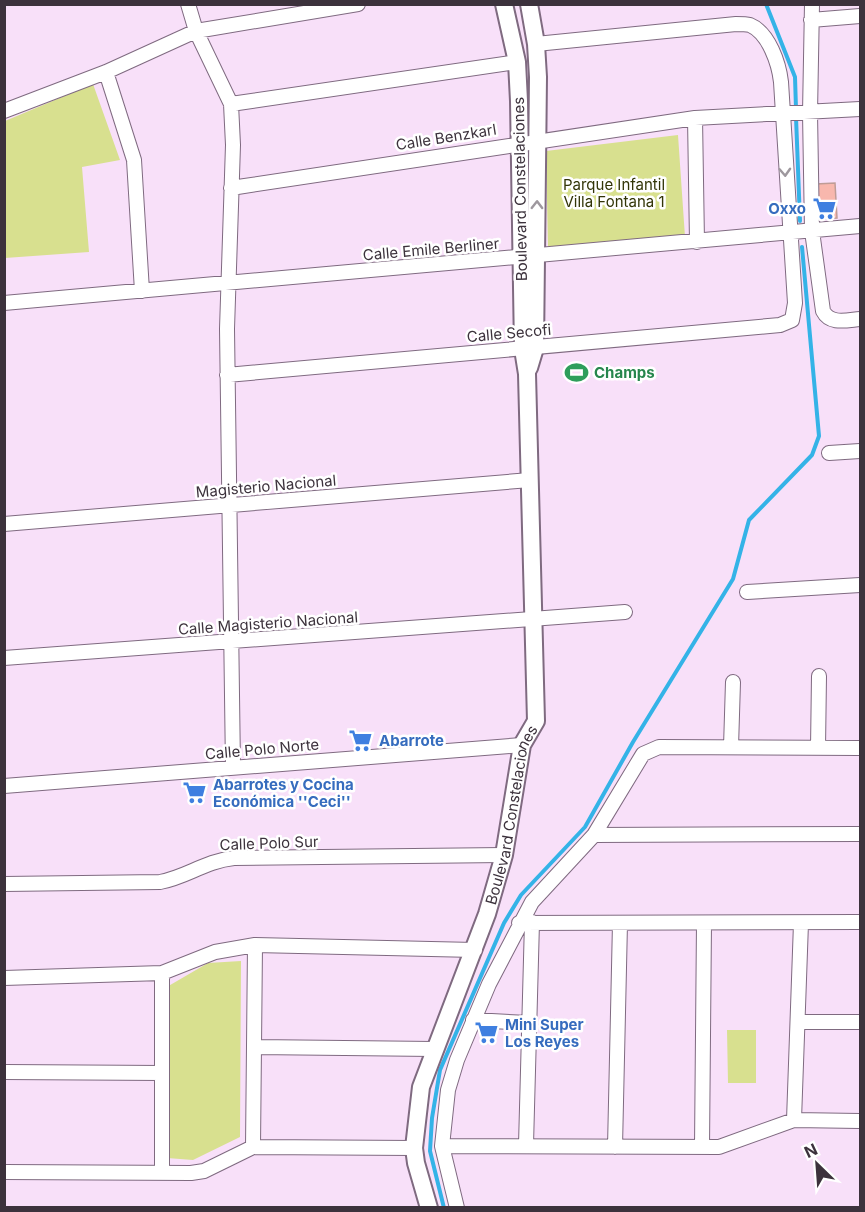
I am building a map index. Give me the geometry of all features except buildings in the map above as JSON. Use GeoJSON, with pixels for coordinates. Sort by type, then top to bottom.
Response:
{"type":"FeatureCollection","features":[{"type":"Feature","properties":{"kind":"street"},"geometry":{"type":"LineString","coordinates":[[188,4],[196,31],[231,104],[227,375],[233,768]]}},
{"type":"Feature","properties":{"kind":"street"},"geometry":{"type":"LineString","coordinates":[[4,111],[106,72],[196,31],[357,4]]}},
{"type":"Feature","properties":{"kind":"street"},"geometry":{"type":"LineString","coordinates":[[790,233],[791,113],[812,20],[812,4]]}},
{"type":"Feature","properties":{"kind":"street"},"geometry":{"type":"LineString","coordinates":[[505,11],[529,8]]}},
{"type":"Feature","properties":{"kind":"street","name":"Boulevard Constelaciones"},"geometry":{"type":"LineString","coordinates":[[429,1208],[414,1148],[418,1103],[434,1049],[475,950],[504,855],[522,746],[536,720],[527,374],[529,257],[537,140],[536,44],[529,8]]}},
{"type":"Feature","properties":{"kind":"street","name":"Boulevard Constelaciones"},"geometry":{"type":"LineString","coordinates":[[505,11],[517,62],[520,142],[529,257]]}},
{"type":"Feature","properties":{"kind":"street"},"geometry":{"type":"LineString","coordinates":[[812,20],[861,16]]}},
{"type":"Feature","properties":{"kind":"street"},"geometry":{"type":"LineString","coordinates":[[536,44],[736,24],[750,25],[761,34],[779,66],[791,113],[823,311],[829,319],[861,319]]}},
{"type":"Feature","properties":{"kind":"street"},"geometry":{"type":"LineString","coordinates":[[231,104],[517,62]]}},
{"type":"Feature","properties":{"kind":"street"},"geometry":{"type":"LineString","coordinates":[[106,72],[134,160],[142,291]]}},
{"type":"Feature","properties":{"kind":"street","name":"Calle Benzkarl"},"geometry":{"type":"LineString","coordinates":[[231,188],[520,142],[694,118],[861,109]]}},
{"type":"Feature","properties":{"kind":"street"},"geometry":{"type":"LineString","coordinates":[[694,118],[697,242]]}},
{"type":"Feature","properties":{"kind":"street","name":"Calle Emile Berliner"},"geometry":{"type":"LineString","coordinates":[[4,303],[861,226]]}},
{"type":"Feature","properties":{"kind":"street","name":"Calle Secofi"},"geometry":{"type":"LineString","coordinates":[[227,375],[780,325],[792,320],[795,303],[790,233]]}},
{"type":"Feature","properties":{"kind":"street"},"geometry":{"type":"LineString","coordinates":[[829,453],[861,451]]}},
{"type":"Feature","properties":{"kind":"street","name":"Magisterio Nacional"},"geometry":{"type":"LineString","coordinates":[[4,524],[530,480]]}},
{"type":"Feature","properties":{"kind":"street"},"geometry":{"type":"LineString","coordinates":[[747,592],[861,585]]}},
{"type":"Feature","properties":{"kind":"street","name":"Calle Magisterio Nacional"},"geometry":{"type":"LineString","coordinates":[[4,658],[625,612]]}},
{"type":"Feature","properties":{"kind":"street"},"geometry":{"type":"LineString","coordinates":[[818,748],[819,676]]}},
{"type":"Feature","properties":{"kind":"street"},"geometry":{"type":"LineString","coordinates":[[731,747],[733,682]]}},
{"type":"Feature","properties":{"kind":"street","name":"Calle Polo Norte"},"geometry":{"type":"LineString","coordinates":[[4,786],[522,746]]}},
{"type":"Feature","properties":{"kind":"street"},"geometry":{"type":"LineString","coordinates":[[458,1208],[442,1146],[448,1090],[473,1020],[525,922],[532,902],[594,835],[643,754],[658,747],[861,748]]}},
{"type":"Feature","properties":{"kind":"street"},"geometry":{"type":"LineString","coordinates":[[594,835],[861,834]]}},
{"type":"Feature","properties":{"kind":"street","name":"Calle Polo Sur"},"geometry":{"type":"LineString","coordinates":[[4,885],[160,882],[174,880],[215,860],[234,858],[504,855]]}},
{"type":"Feature","properties":{"kind":"street"},"geometry":{"type":"LineString","coordinates":[[525,922],[861,922]]}},
{"type":"Feature","properties":{"kind":"street"},"geometry":{"type":"LineString","coordinates":[[525,922],[528,1023],[526,1145]]}},
{"type":"Feature","properties":{"kind":"street"},"geometry":{"type":"LineString","coordinates":[[615,1147],[620,923]]}},
{"type":"Feature","properties":{"kind":"street"},"geometry":{"type":"LineString","coordinates":[[702,1147],[704,923]]}},
{"type":"Feature","properties":{"kind":"street"},"geometry":{"type":"LineString","coordinates":[[794,1120],[801,923]]}},
{"type":"Feature","properties":{"kind":"street"},"geometry":{"type":"LineString","coordinates":[[253,1148],[255,945]]}},
{"type":"Feature","properties":{"kind":"street"},"geometry":{"type":"LineString","coordinates":[[4,978],[162,973],[215,952],[255,945],[475,950]]}},
{"type":"Feature","properties":{"kind":"street"},"geometry":{"type":"LineString","coordinates":[[162,973],[162,1173]]}},
{"type":"Feature","properties":{"kind":"street"},"geometry":{"type":"LineString","coordinates":[[473,1020],[528,1023]]}},
{"type":"Feature","properties":{"kind":"street"},"geometry":{"type":"LineString","coordinates":[[798,1022],[861,1022]]}},
{"type":"Feature","properties":{"kind":"street"},"geometry":{"type":"LineString","coordinates":[[255,1047],[434,1049]]}},
{"type":"Feature","properties":{"kind":"street"},"geometry":{"type":"LineString","coordinates":[[4,1072],[162,1073]]}},
{"type":"Feature","properties":{"kind":"street"},"geometry":{"type":"LineString","coordinates":[[442,1146],[702,1147],[732,1144],[794,1120],[861,1121]]}},
{"type":"Feature","properties":{"kind":"street"},"geometry":{"type":"LineString","coordinates":[[4,1172],[162,1173],[204,1170],[253,1148],[414,1148]]}},
{"type":"Feature","properties":{"kind":"green space"},"geometry":{"type":"Polygon","coordinates":[[[93,84],[120,160],[82,167],[89,252],[5,258],[5,121],[93,84]]]}},
{"type":"Feature","properties":{"kind":"green space","name":"Parque Infantil Villa Fontana 1"},"geometry":{"type":"Polygon","coordinates":[[[678,135],[685,237],[548,249],[546,151],[678,135]]]}},
{"type":"Feature","properties":{"kind":"green space"},"geometry":{"type":"Polygon","coordinates":[[[241,961],[240,1137],[193,1160],[167,1158],[165,988],[208,963],[241,961]]]}},
{"type":"Feature","properties":{"kind":"green space"},"geometry":{"type":"Polygon","coordinates":[[[727,1030],[756,1030],[756,1083],[728,1083],[727,1030]]]}},
{"type":"Feature","properties":{"kind":"waterway"},"geometry":{"type":"LineString","coordinates":[[766,4],[795,77],[796,109]]}},
{"type":"Feature","properties":{"kind":"waterway"},"geometry":{"type":"LineString","coordinates":[[796,117],[800,221]]}},
{"type":"Feature","properties":{"kind":"waterway"},"geometry":{"type":"LineString","coordinates":[[444,1208],[430,1151],[432,1118],[440,1070],[504,923],[521,895],[585,827],[633,742],[733,579],[749,520],[812,455],[819,436],[802,247]]}},
{"type":"Feature","properties":{"kind":"place","name":"Oxxo"},"geometry":{"type":"Point","coordinates":[824,208]}},
{"type":"Feature","properties":{"kind":"place","name":"Champs"},"geometry":{"type":"Point","coordinates":[576,372]}},
{"type":"Feature","properties":{"kind":"place","name":"Abarrote"},"geometry":{"type":"Point","coordinates":[361,740]}},
{"type":"Feature","properties":{"kind":"place","name":"Abarrotes y Cocina Económica ''Ceci''"},"geometry":{"type":"Point","coordinates":[195,793]}},
{"type":"Feature","properties":{"kind":"place","name":"Mini Super Los Reyes"},"geometry":{"type":"Point","coordinates":[487,1033]}}]}
